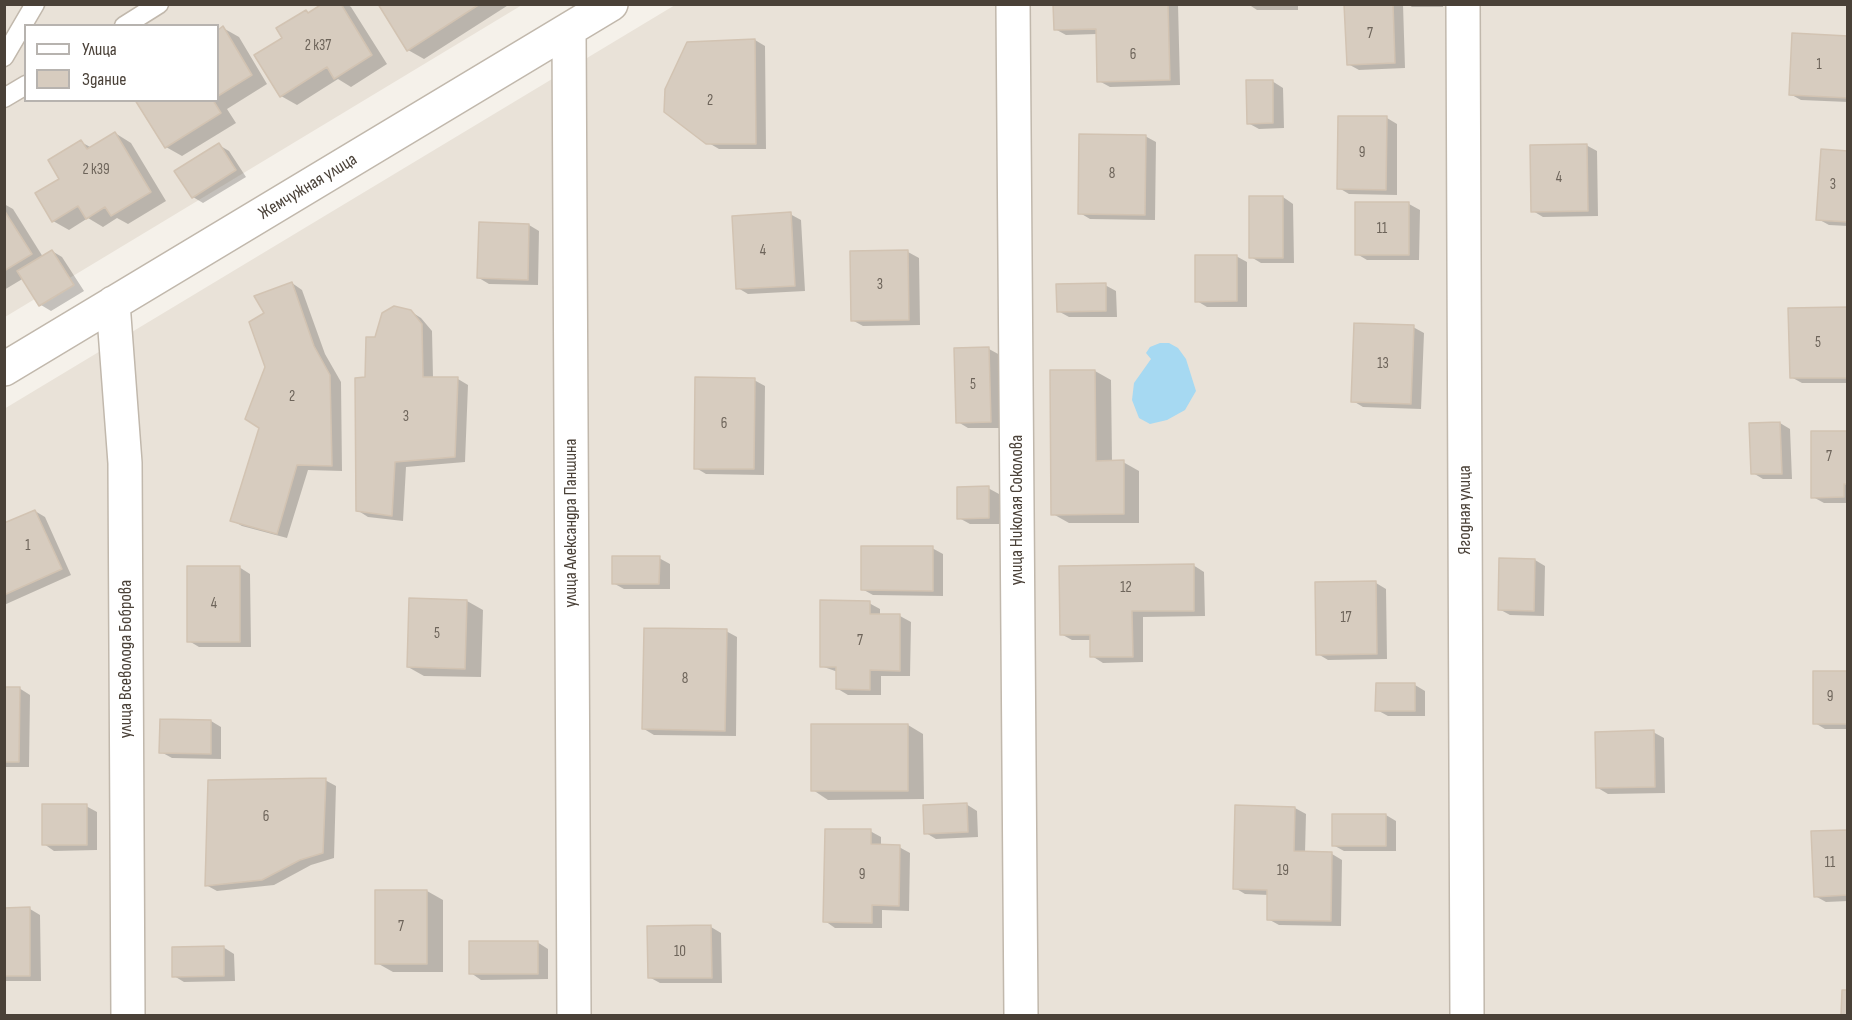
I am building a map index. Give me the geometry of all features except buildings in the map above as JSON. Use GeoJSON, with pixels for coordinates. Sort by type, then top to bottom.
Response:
{"type":"FeatureCollection","features":[{"type":"Feature","properties":{"kind":"street","name":"Жемчужная улица"},"geometry":{"type":"LineString","coordinates":[[4,369],[611,4]]}},
{"type":"Feature","properties":{"kind":"street","name":"улица Николая Соколова"},"geometry":{"type":"LineString","coordinates":[[1013,4],[1021,1016]]}},
{"type":"Feature","properties":{"kind":"street","name":"Ягодная улица"},"geometry":{"type":"LineString","coordinates":[[1462,4],[1467,1016]]}},
{"type":"Feature","properties":{"kind":"street","name":"улица Александра Паншина"},"geometry":{"type":"LineString","coordinates":[[569,30],[574,1016]]}},
{"type":"Feature","properties":{"kind":"street","name":"улица Всеволода Боброва"},"geometry":{"type":"LineString","coordinates":[[113,303],[125,463],[128,1016]]}},
{"type":"Feature","properties":{"kind":"lane"},"geometry":{"type":"LineString","coordinates":[[4,57],[35,4]]}},
{"type":"Feature","properties":{"kind":"lane"},"geometry":{"type":"LineString","coordinates":[[127,24],[159,4]]}},
{"type":"Feature","properties":{"kind":"lane"},"geometry":{"type":"LineString","coordinates":[[4,98],[24,86]]}},
{"type":"Feature","properties":{"kind":"shaded area"},"geometry":{"type":"Polygon","coordinates":[[[5,5],[522,5],[5,317],[5,5]]]}},
{"type":"Feature","properties":{"kind":"shaded area"},"geometry":{"type":"Polygon","coordinates":[[[675,5],[1847,5],[1847,1015],[5,1015],[4,409],[675,5]]]}},
{"type":"Feature","properties":{"kind":"water"},"geometry":{"type":"Polygon","coordinates":[[[1160,343],[1169,343],[1178,348],[1186,359],[1196,391],[1185,410],[1167,420],[1150,424],[1139,418],[1132,400],[1134,383],[1151,359],[1146,353],[1150,347],[1160,343]]]}}]}
